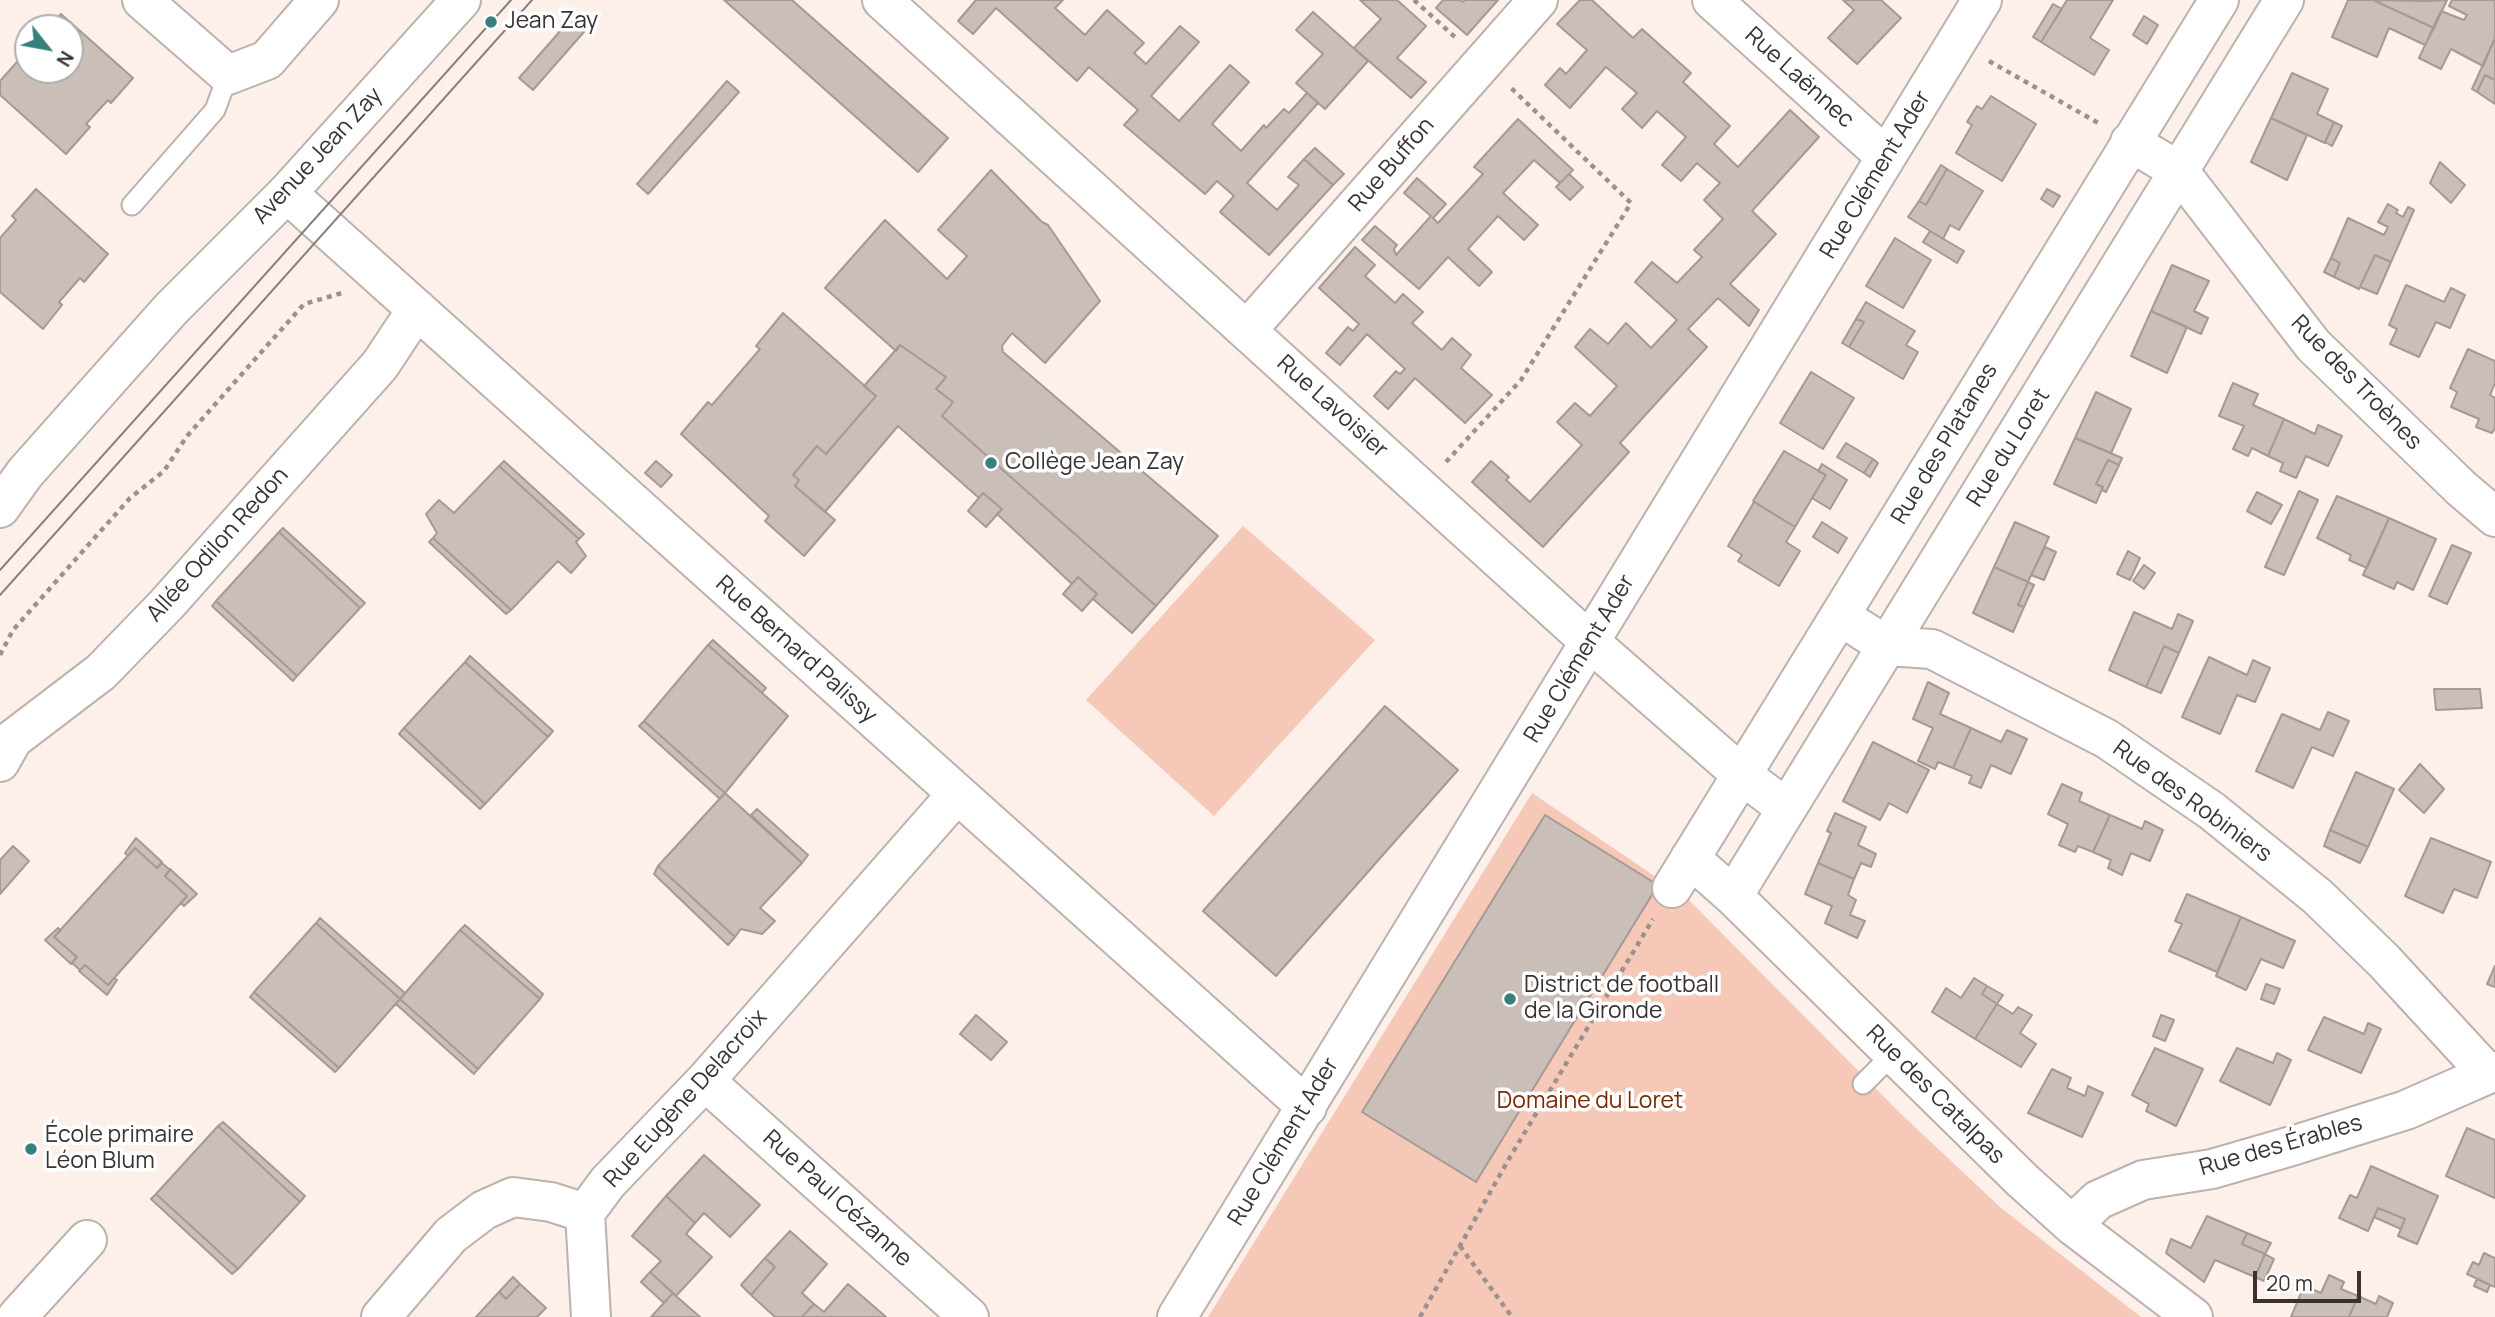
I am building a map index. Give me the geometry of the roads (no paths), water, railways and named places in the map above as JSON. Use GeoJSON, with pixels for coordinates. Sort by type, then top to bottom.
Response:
{"type":"FeatureCollection","features":[{"type":"Feature","properties":{"kind":"street"},"geometry":{"type":"LineString","coordinates":[[142,0],[228,75],[267,60],[319,0]]}},
{"type":"Feature","properties":{"kind":"street","name":"Avenue Jean Zay"},"geometry":{"type":"LineString","coordinates":[[172,309],[251,197],[425,0]]}},
{"type":"Feature","properties":{"kind":"street","name":"Avenue Jean Zay"},"geometry":{"type":"LineString","coordinates":[[0,508],[12,484],[172,309],[288,193],[461,0]]}},
{"type":"Feature","properties":{"kind":"street","name":"Rue Lavoisier"},"geometry":{"type":"LineString","coordinates":[[882,0],[1590,642],[1742,775],[1786,808]]}},
{"type":"Feature","properties":{"kind":"street","name":"Rue Buffon"},"geometry":{"type":"LineString","coordinates":[[1247,330],[1538,0]]}},
{"type":"Feature","properties":{"kind":"street","name":"Rue Laënnec"},"geometry":{"type":"LineString","coordinates":[[1712,0],[1886,157]]}},
{"type":"Feature","properties":{"kind":"street","name":"Rue Clément Ader"},"geometry":{"type":"LineString","coordinates":[[1177,1317],[1982,0]]}},
{"type":"Feature","properties":{"kind":"street","name":"Rue des Platanes"},"geometry":{"type":"LineString","coordinates":[[1681,873],[1840,616],[2118,134],[2219,0]]}},
{"type":"Feature","properties":{"kind":"street","name":"Rue du Loret"},"geometry":{"type":"LineString","coordinates":[[1733,896],[2284,0]]}},
{"type":"Feature","properties":{"kind":"street"},"geometry":{"type":"LineString","coordinates":[[2118,134],[2179,171]]}},
{"type":"Feature","properties":{"kind":"street","name":"Rue des Troènes"},"geometry":{"type":"LineString","coordinates":[[2179,171],[2313,345],[2461,488],[2495,517]]}},
{"type":"Feature","properties":{"kind":"street","name":"Rue Bernard Palissy"},"geometry":{"type":"LineString","coordinates":[[288,193],[1307,1107]]}},
{"type":"Feature","properties":{"kind":"street","name":"Allée Odilon Redon"},"geometry":{"type":"LineString","coordinates":[[0,762],[13,739],[101,672],[166,605],[380,365],[417,309]]}},
{"type":"Feature","properties":{"kind":"street","name":"Rue des Robiniers"},"geometry":{"type":"LineString","coordinates":[[1840,616],[1887,646],[1932,649],[2107,739],[2212,811],[2318,897],[2491,1072]]}},
{"type":"Feature","properties":{"kind":"street","name":"Rue Eugène Delacroix"},"geometry":{"type":"LineString","coordinates":[[585,1213],[608,1182],[705,1082],[957,794]]}},
{"type":"Feature","properties":{"kind":"street","name":"Rue des Catalpas"},"geometry":{"type":"LineString","coordinates":[[1681,873],[1733,896],[2072,1226],[2193,1317]]}},
{"type":"Feature","properties":{"kind":"street","name":"Rue des Érables"},"geometry":{"type":"LineString","coordinates":[[2072,1226],[2098,1200],[2143,1180],[2212,1169],[2295,1146],[2406,1110],[2491,1072]]}},
{"type":"Feature","properties":{"kind":"street","name":"Rue Paul Cézanne"},"geometry":{"type":"LineString","coordinates":[[705,1082],[969,1317]]}},
{"type":"Feature","properties":{"kind":"street"},"geometry":{"type":"LineString","coordinates":[[381,1317],[451,1235],[484,1210],[513,1197],[551,1202],[585,1213],[591,1317]]}},
{"type":"Feature","properties":{"kind":"street"},"geometry":{"type":"LineString","coordinates":[[17,1317],[88,1240]]}},
{"type":"Feature","properties":{"kind":"lane"},"geometry":{"type":"LineString","coordinates":[[132,205],[215,110],[228,75]]}},
{"type":"Feature","properties":{"kind":"lane"},"geometry":{"type":"LineString","coordinates":[[1863,1084],[1893,1054]]}},
{"type":"Feature","properties":{"kind":"tram line"},"geometry":{"type":"LineString","coordinates":[[0,570],[511,0]]}},
{"type":"Feature","properties":{"kind":"tram line"},"geometry":{"type":"LineString","coordinates":[[0,595],[532,0]]}},
{"type":"Feature","properties":{"kind":"place","name":"Jean Zay"},"geometry":{"type":"Point","coordinates":[491,22]}},
{"type":"Feature","properties":{"kind":"place","name":"Collège Jean Zay"},"geometry":{"type":"Point","coordinates":[991,463]}},
{"type":"Feature","properties":{"kind":"place","name":"District de football de la Gironde"},"geometry":{"type":"Point","coordinates":[1510,999]}},
{"type":"Feature","properties":{"kind":"place","name":"École primaire Léon Blum"},"geometry":{"type":"Point","coordinates":[31,1149]}},
{"type":"Feature","properties":{"kind":"park label","name":"Domaine du Loret"},"geometry":{"type":"Point","coordinates":[1590,1102]}}]}
